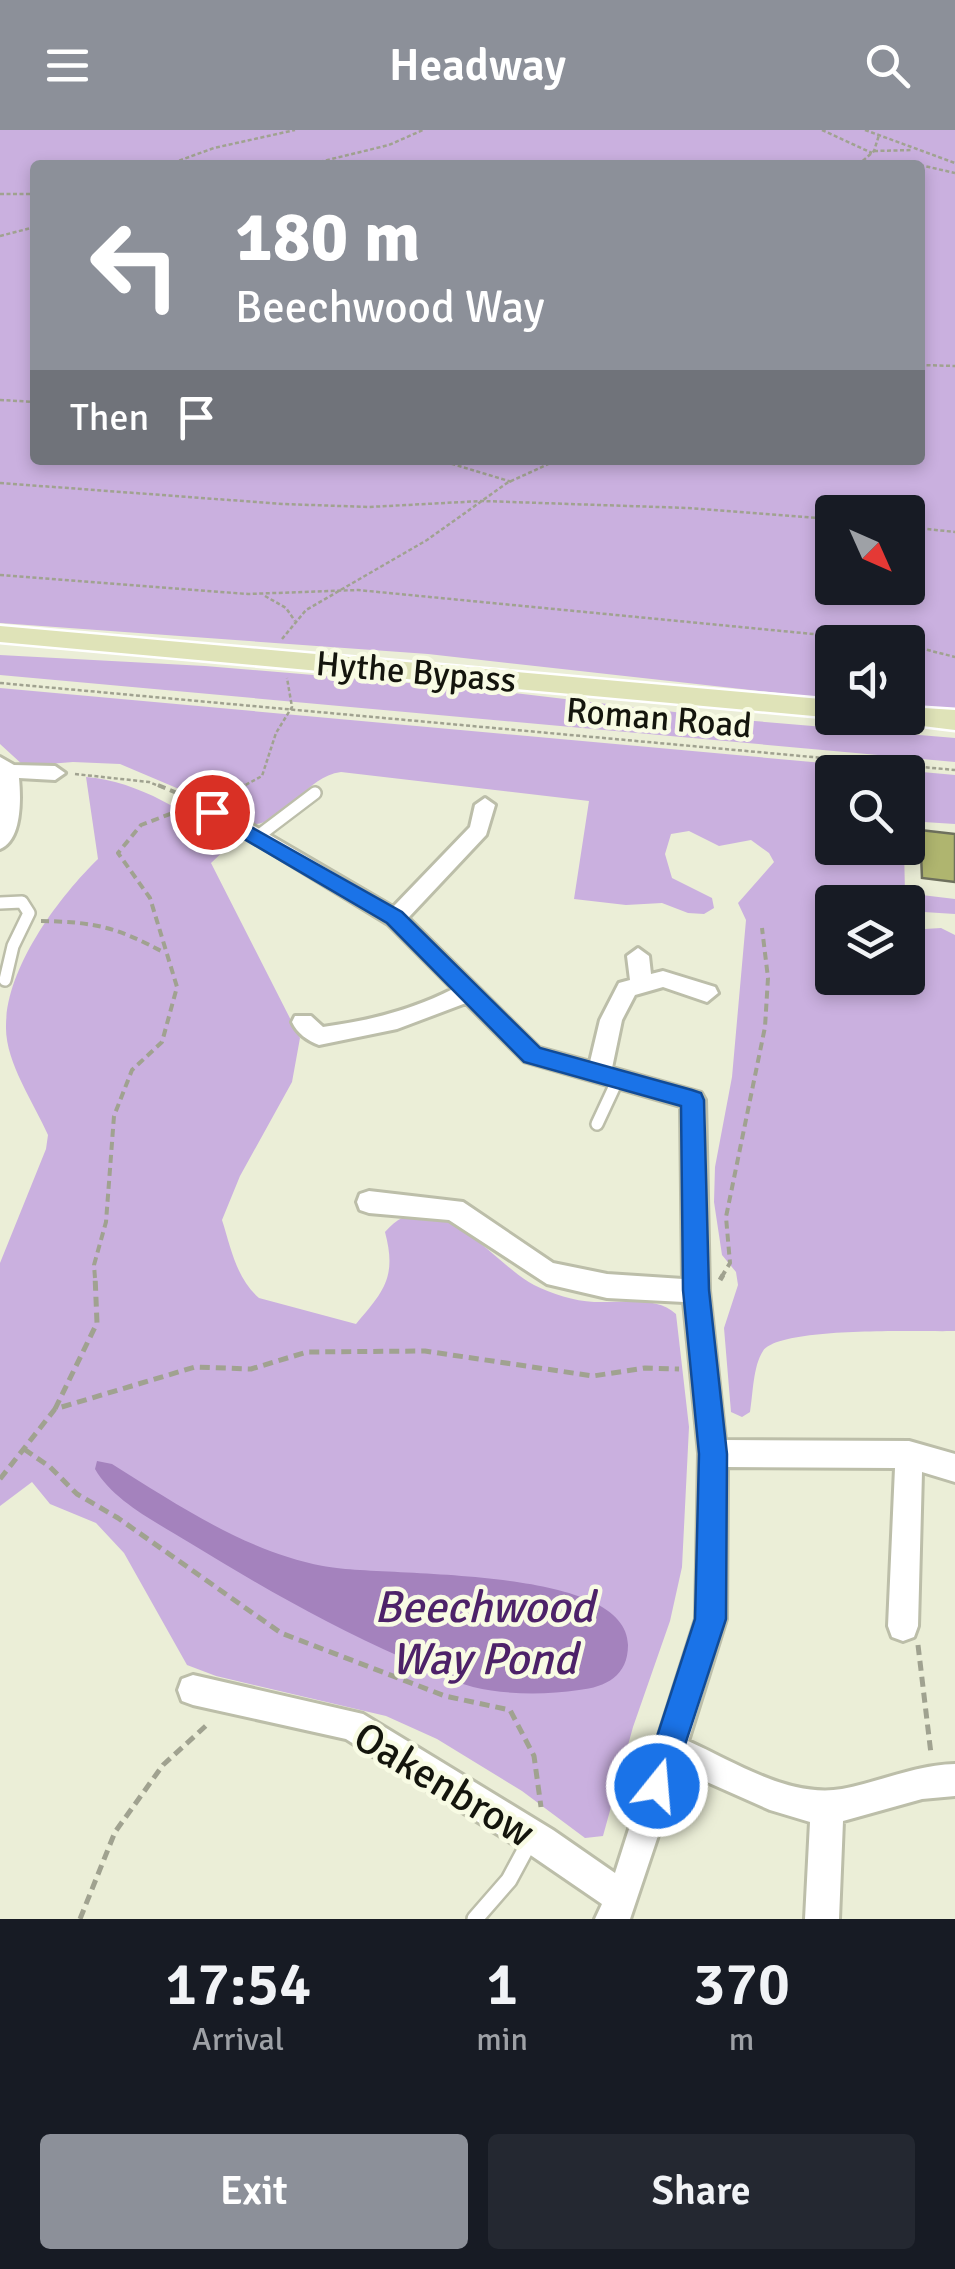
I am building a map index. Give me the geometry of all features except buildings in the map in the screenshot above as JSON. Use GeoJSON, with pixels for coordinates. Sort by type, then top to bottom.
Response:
{"type":"FeatureCollection","features":[{"type":"Feature","properties":{"kind":"main road","name":"Hythe Bypass"},"geometry":{"type":"LineString","coordinates":[[0,634],[815,708]]}},
{"type":"Feature","properties":{"kind":"main road"},"geometry":{"type":"LineString","coordinates":[[925,717],[955,720]]}},
{"type":"Feature","properties":{"kind":"street"},"geometry":{"type":"LineString","coordinates":[[0,842],[12,803],[4,767],[55,773]]}},
{"type":"Feature","properties":{"kind":"street"},"geometry":{"type":"LineString","coordinates":[[395,918],[479,830],[486,806]]}},
{"type":"Feature","properties":{"kind":"street"},"geometry":{"type":"LineString","coordinates":[[206,807],[395,918],[532,1055],[692,1100],[697,1304],[713,1454],[710,1619],[617,1909]]}},
{"type":"Feature","properties":{"kind":"street"},"geometry":{"type":"LineString","coordinates":[[638,956],[642,985]]}},
{"type":"Feature","properties":{"kind":"street"},"geometry":{"type":"LineString","coordinates":[[608,1076],[611,1020],[626,989],[663,979],[707,993]]}},
{"type":"Feature","properties":{"kind":"street"},"geometry":{"type":"LineString","coordinates":[[303,1022],[319,1036],[346,1033],[401,1019],[471,990]]}},
{"type":"Feature","properties":{"kind":"street"},"geometry":{"type":"LineString","coordinates":[[368,1202],[454,1210],[546,1273],[697,1304]]}},
{"type":"Feature","properties":{"kind":"street"},"geometry":{"type":"LineString","coordinates":[[713,1454],[909,1456],[955,1468]]}},
{"type":"Feature","properties":{"kind":"street"},"geometry":{"type":"LineString","coordinates":[[902,1626],[909,1456]]}},
{"type":"Feature","properties":{"kind":"street","name":"Oakenbrow"},"geometry":{"type":"LineString","coordinates":[[193,1690],[352,1725],[537,1839],[617,1909]]}},
{"type":"Feature","properties":{"kind":"street"},"geometry":{"type":"LineString","coordinates":[[668,1748],[799,1804],[828,1807],[944,1779]]}},
{"type":"Feature","properties":{"kind":"street"},"geometry":{"type":"LineString","coordinates":[[822,1919],[828,1807]]}},
{"type":"Feature","properties":{"kind":"lane"},"geometry":{"type":"LineString","coordinates":[[257,838],[314,793]]}},
{"type":"Feature","properties":{"kind":"lane"},"geometry":{"type":"LineString","coordinates":[[0,903],[22,902],[29,907],[30,920],[13,945],[5,980]]}},
{"type":"Feature","properties":{"kind":"lane"},"geometry":{"type":"LineString","coordinates":[[597,1124],[608,1076]]}},
{"type":"Feature","properties":{"kind":"lane"},"geometry":{"type":"LineString","coordinates":[[475,1919],[537,1839]]}},
{"type":"Feature","properties":{"kind":"path"},"geometry":{"type":"LineString","coordinates":[[182,160],[214,148],[296,130]]}},
{"type":"Feature","properties":{"kind":"path"},"geometry":{"type":"LineString","coordinates":[[328,160],[389,145],[423,130]]}},
{"type":"Feature","properties":{"kind":"path"},"geometry":{"type":"LineString","coordinates":[[822,130],[873,152],[923,151]]}},
{"type":"Feature","properties":{"kind":"path"},"geometry":{"type":"LineString","coordinates":[[865,130],[955,163]]}},
{"type":"Feature","properties":{"kind":"path"},"geometry":{"type":"LineString","coordinates":[[864,160],[873,152],[879,135]]}},
{"type":"Feature","properties":{"kind":"path"},"geometry":{"type":"LineString","coordinates":[[925,166],[955,173]]}},
{"type":"Feature","properties":{"kind":"path"},"geometry":{"type":"LineString","coordinates":[[0,194],[30,194]]}},
{"type":"Feature","properties":{"kind":"path"},"geometry":{"type":"LineString","coordinates":[[0,236],[30,228]]}},
{"type":"Feature","properties":{"kind":"path"},"geometry":{"type":"LineString","coordinates":[[925,365],[955,366]]}},
{"type":"Feature","properties":{"kind":"path"},"geometry":{"type":"LineString","coordinates":[[0,400],[30,402]]}},
{"type":"Feature","properties":{"kind":"path"},"geometry":{"type":"LineString","coordinates":[[456,465],[512,482]]}},
{"type":"Feature","properties":{"kind":"path"},"geometry":{"type":"LineString","coordinates":[[290,629],[306,610],[427,540],[512,482],[547,465]]}},
{"type":"Feature","properties":{"kind":"path"},"geometry":{"type":"LineString","coordinates":[[0,484],[318,505],[368,507],[482,501],[688,508],[815,518]]}},
{"type":"Feature","properties":{"kind":"path"},"geometry":{"type":"LineString","coordinates":[[925,528],[955,532]]}},
{"type":"Feature","properties":{"kind":"path"},"geometry":{"type":"LineString","coordinates":[[0,575],[260,594],[345,590],[815,631]]}},
{"type":"Feature","properties":{"kind":"path"},"geometry":{"type":"LineString","coordinates":[[260,594],[286,608],[295,621]]}},
{"type":"Feature","properties":{"kind":"path"},"geometry":{"type":"LineString","coordinates":[[925,649],[955,657]]}},
{"type":"Feature","properties":{"kind":"path"},"geometry":{"type":"LineString","coordinates":[[0,1480],[55,1409],[96,1323],[94,1266],[106,1222],[114,1116],[132,1070],[162,1042],[177,987],[150,898],[118,853],[128,834],[145,820],[206,807],[262,776],[276,732],[290,709],[286,677],[274,660]]}},
{"type":"Feature","properties":{"kind":"path","name":"Roman Road"},"geometry":{"type":"LineString","coordinates":[[0,682],[955,770]]}},
{"type":"Feature","properties":{"kind":"path"},"geometry":{"type":"LineString","coordinates":[[55,773],[149,782],[206,807]]}},
{"type":"Feature","properties":{"kind":"path"},"geometry":{"type":"LineString","coordinates":[[30,920],[94,922],[126,933],[165,954]]}},
{"type":"Feature","properties":{"kind":"path"},"geometry":{"type":"LineString","coordinates":[[697,1304],[730,1263],[726,1217],[765,1027],[768,978],[762,928]]}},
{"type":"Feature","properties":{"kind":"path"},"geometry":{"type":"LineString","coordinates":[[55,1409],[195,1367],[251,1368],[307,1352],[425,1351],[593,1376],[645,1368],[704,1370]]}},
{"type":"Feature","properties":{"kind":"path"},"geometry":{"type":"LineString","coordinates":[[24,1449],[50,1467],[77,1494],[118,1518],[280,1633],[445,1696],[510,1710],[531,1740],[541,1781],[537,1839]]}},
{"type":"Feature","properties":{"kind":"path"},"geometry":{"type":"LineString","coordinates":[[902,1626],[922,1653],[944,1779]]}},
{"type":"Feature","properties":{"kind":"path"},"geometry":{"type":"LineString","coordinates":[[80,1919],[115,1832],[163,1765],[237,1700]]}},
{"type":"Feature","properties":{"kind":"shaded area"},"geometry":{"type":"Polygon","coordinates":[[[0,130],[955,130],[955,709],[925,706],[925,625],[815,625],[815,697],[428,654],[0,623],[0,130]]]}},
{"type":"Feature","properties":{"kind":"shaded area"},"geometry":{"type":"Polygon","coordinates":[[[0,655],[205,666],[480,689],[815,726],[815,735],[955,738],[955,762],[925,759],[925,755],[878,755],[0,675],[0,655]]]}},
{"type":"Feature","properties":{"kind":"shaded area"},"geometry":{"type":"Polygon","coordinates":[[[0,688],[815,762],[815,865],[904,865],[905,885],[815,885],[815,995],[925,995],[925,929],[941,928],[955,935],[955,1331],[823,1334],[775,1343],[760,1357],[750,1412],[742,1417],[731,1412],[724,1328],[738,1285],[736,1272],[722,1255],[714,1202],[715,1167],[732,1077],[746,920],[738,903],[774,862],[769,853],[751,840],[719,846],[689,831],[671,834],[665,854],[672,878],[712,898],[714,908],[704,914],[688,913],[662,903],[626,905],[574,899],[589,801],[341,772],[317,782],[276,817],[249,825],[212,803],[120,764],[24,766],[0,744],[0,688]]]}},
{"type":"Feature","properties":{"kind":"shaded area"},"geometry":{"type":"Polygon","coordinates":[[[925,772],[955,775],[955,824],[925,822],[925,772]]]}},
{"type":"Feature","properties":{"kind":"shaded area"},"geometry":{"type":"Polygon","coordinates":[[[86,777],[144,792],[198,822],[229,846],[211,863],[300,1038],[292,1082],[240,1176],[222,1220],[240,1272],[259,1298],[356,1324],[386,1282],[389,1261],[385,1232],[403,1217],[423,1214],[442,1218],[462,1229],[518,1274],[548,1291],[586,1301],[648,1302],[676,1314],[689,1427],[682,1567],[670,1621],[633,1727],[603,1836],[585,1838],[522,1791],[437,1739],[386,1716],[216,1676],[187,1665],[124,1553],[96,1523],[50,1504],[32,1482],[0,1506],[0,1263],[46,1149],[48,1135],[10,1054],[8,1004],[37,935],[98,859],[86,777]]]}},
{"type":"Feature","properties":{"kind":"shaded area"},"geometry":{"type":"Polygon","coordinates":[[[925,895],[955,899],[955,914],[925,912],[925,895]]]}},
{"type":"Feature","properties":{"kind":"water","name":"Beechwood Way Pond"},"geometry":{"type":"Polygon","coordinates":[[[97,1461],[112,1464],[239,1538],[294,1559],[352,1569],[497,1579],[546,1587],[588,1600],[617,1619],[628,1645],[624,1665],[606,1683],[566,1692],[499,1692],[455,1681],[321,1618],[151,1519],[113,1492],[95,1469],[97,1461]]]}},
{"type":"Feature","properties":{"kind":"route"},"geometry":{"type":"LineString","coordinates":[[212,812],[395,918],[532,1055],[692,1100],[696,1290],[713,1454],[710,1619],[657,1786]]}}]}
